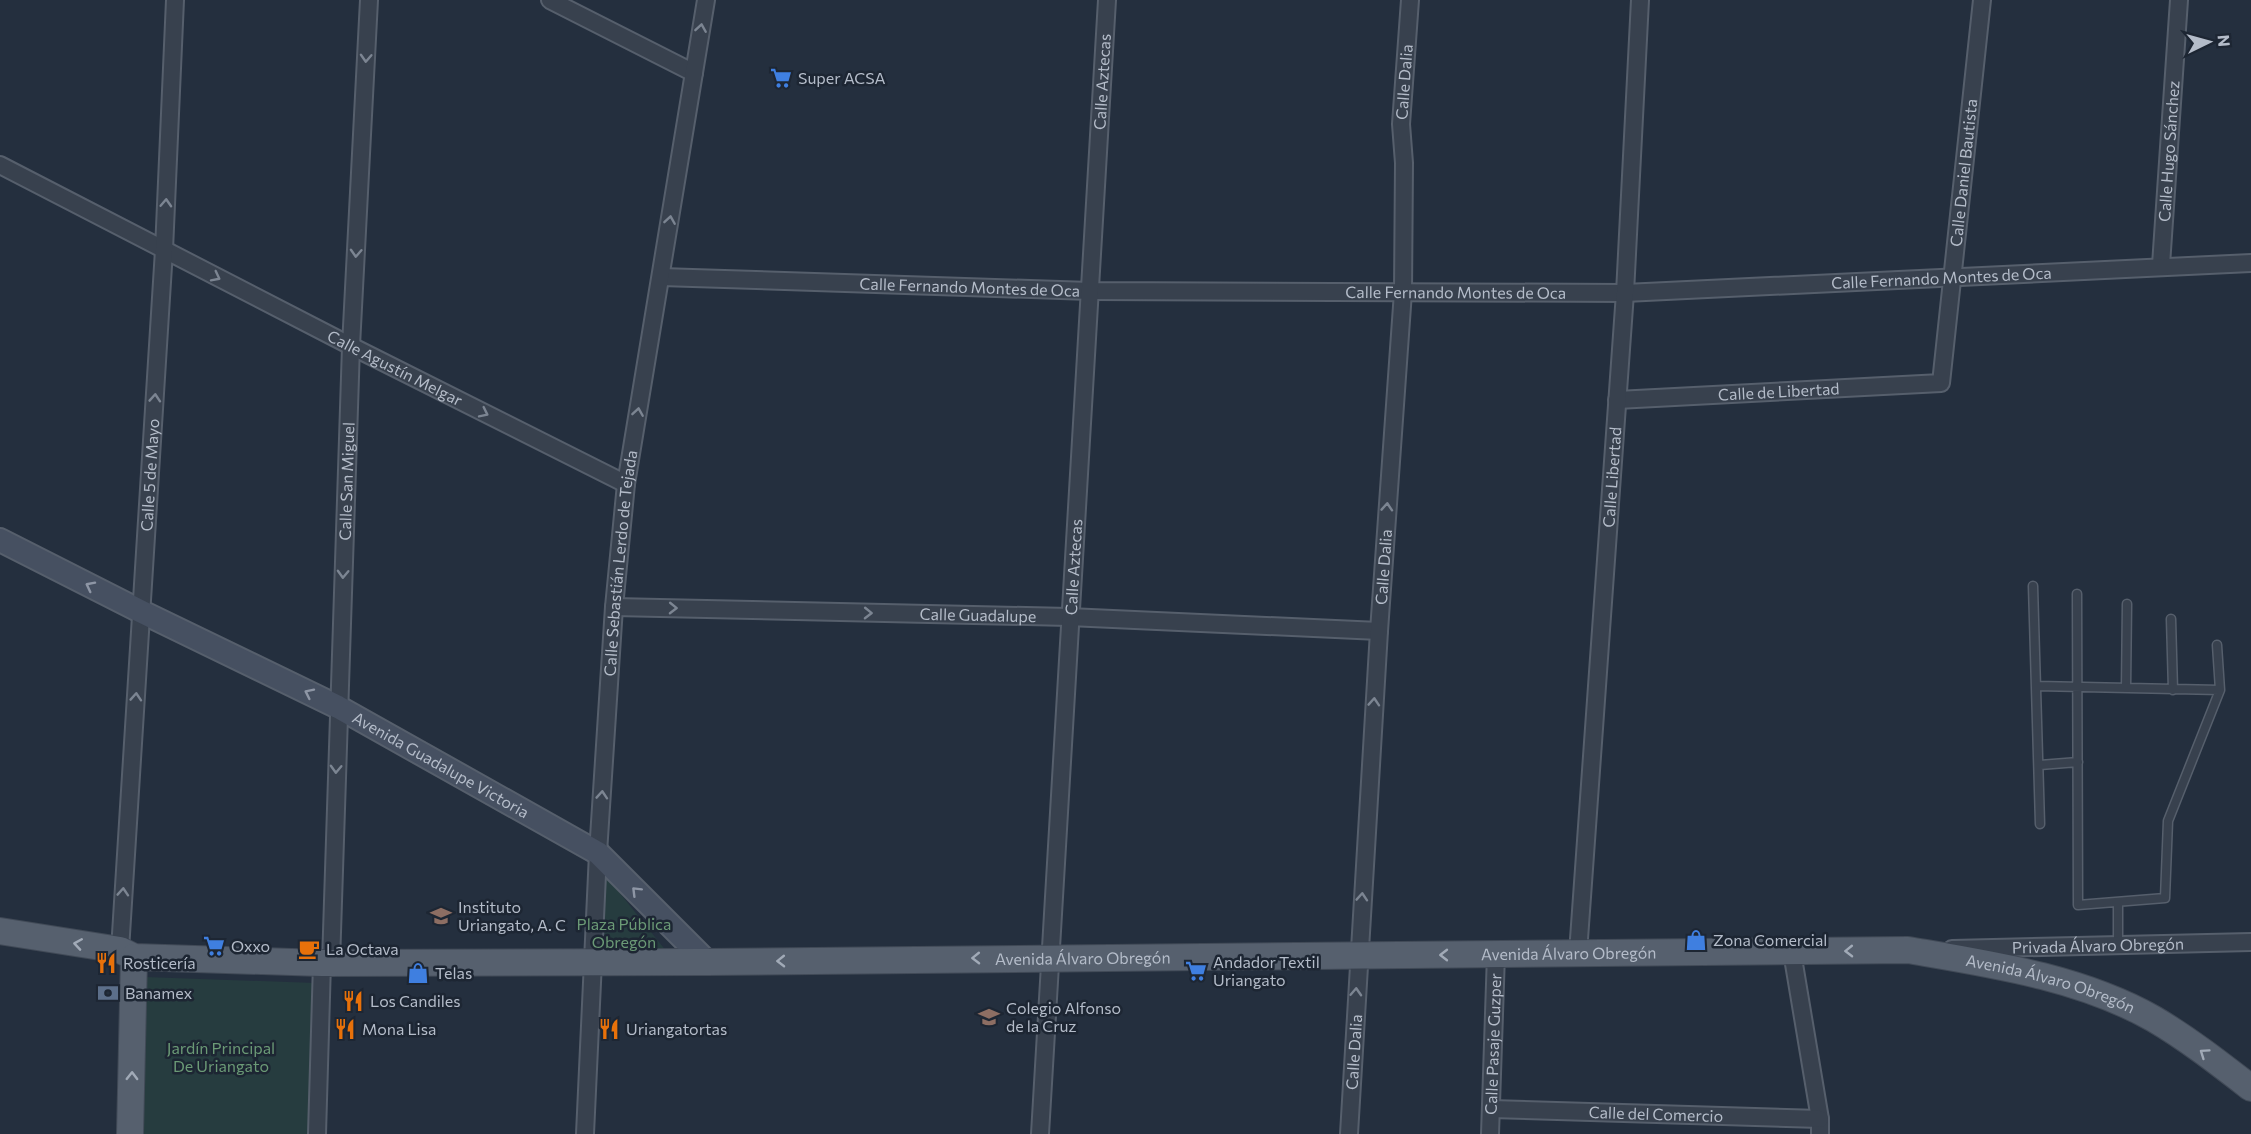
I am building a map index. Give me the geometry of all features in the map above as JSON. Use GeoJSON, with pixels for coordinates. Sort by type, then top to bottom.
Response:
{"type":"FeatureCollection","features":[{"type":"Feature","properties":{"kind":"main road","name":"Avenida Álvaro Obregón"},"geometry":{"type":"LineString","coordinates":[[0,931],[127,954],[326,963],[707,962],[1908,950],[2060,980],[2114,1001],[2153,1019],[2206,1053],[2251,1088]]}},
{"type":"Feature","properties":{"kind":"main road"},"geometry":{"type":"LineString","coordinates":[[127,954],[130,1134]]}},
{"type":"Feature","properties":{"kind":"street","name":"Calle 5 de Mayo"},"geometry":{"type":"LineString","coordinates":[[127,954],[142,612],[164,250],[175,0]]}},
{"type":"Feature","properties":{"kind":"street","name":"Calle San Miguel"},"geometry":{"type":"LineString","coordinates":[[317,1134],[338,707],[351,346],[369,0]]}},
{"type":"Feature","properties":{"kind":"street"},"geometry":{"type":"LineString","coordinates":[[550,0],[694,73]]}},
{"type":"Feature","properties":{"kind":"street","name":"Calle Sebastián Lerdo de Tejada"},"geometry":{"type":"LineString","coordinates":[[585,1134],[598,853],[614,607],[626,483],[706,0]]}},
{"type":"Feature","properties":{"kind":"street","name":"Calle Aztecas"},"geometry":{"type":"LineString","coordinates":[[1040,1134],[1107,0]]}},
{"type":"Feature","properties":{"kind":"street","name":"Calle Dalia"},"geometry":{"type":"LineString","coordinates":[[1348,1134],[1402,292],[1404,163],[1401,124],[1410,0]]}},
{"type":"Feature","properties":{"kind":"street","name":"Calle Libertad"},"geometry":{"type":"LineString","coordinates":[[1578,953],[1625,293],[1640,0]]}},
{"type":"Feature","properties":{"kind":"street","name":"Calle Daniel Bautista"},"geometry":{"type":"LineString","coordinates":[[1941,383],[1982,0]]}},
{"type":"Feature","properties":{"kind":"street","name":"Calle Hugo Sánchez"},"geometry":{"type":"LineString","coordinates":[[2161,265],[2179,0]]}},
{"type":"Feature","properties":{"kind":"street","name":"Calle Agustín Melgar"},"geometry":{"type":"LineString","coordinates":[[0,165],[351,346],[626,483]]}},
{"type":"Feature","properties":{"kind":"street","name":"Calle Fernando Montes de Oca"},"geometry":{"type":"LineString","coordinates":[[661,277],[1090,291],[1625,293],[2161,265],[2251,263]]}},
{"type":"Feature","properties":{"kind":"street","name":"Calle de Libertad"},"geometry":{"type":"LineString","coordinates":[[1617,400],[1941,383]]}},
{"type":"Feature","properties":{"kind":"street","name":"Avenida Guadalupe Victoria"},"geometry":{"type":"LineString","coordinates":[[0,540],[338,707],[598,853],[707,962]]}},
{"type":"Feature","properties":{"kind":"street","name":"Calle Guadalupe"},"geometry":{"type":"LineString","coordinates":[[614,607],[1069,617],[1379,631]]}},
{"type":"Feature","properties":{"kind":"street","name":"Privada Álvaro Obregón"},"geometry":{"type":"LineString","coordinates":[[1908,950],[2251,942]]}},
{"type":"Feature","properties":{"kind":"street"},"geometry":{"type":"LineString","coordinates":[[1792,952],[1820,1127]]}},
{"type":"Feature","properties":{"kind":"street","name":"Calle Pasaje Guzper"},"geometry":{"type":"LineString","coordinates":[[1490,1134],[1496,954]]}},
{"type":"Feature","properties":{"kind":"street","name":"Calle del Comercio"},"geometry":{"type":"LineString","coordinates":[[1491,1108],[1820,1127]]}},
{"type":"Feature","properties":{"kind":"lane"},"geometry":{"type":"LineString","coordinates":[[2033,586],[2040,824]]}},
{"type":"Feature","properties":{"kind":"lane"},"geometry":{"type":"LineString","coordinates":[[2077,594],[2078,905],[2118,904],[2165,898],[2168,822],[2220,690],[2217,645]]}},
{"type":"Feature","properties":{"kind":"lane"},"geometry":{"type":"LineString","coordinates":[[2126,688],[2127,604]]}},
{"type":"Feature","properties":{"kind":"lane"},"geometry":{"type":"LineString","coordinates":[[2171,619],[2173,690]]}},
{"type":"Feature","properties":{"kind":"lane"},"geometry":{"type":"LineString","coordinates":[[2037,686],[2220,690]]}},
{"type":"Feature","properties":{"kind":"lane"},"geometry":{"type":"LineString","coordinates":[[2040,765],[2078,762]]}},
{"type":"Feature","properties":{"kind":"lane"},"geometry":{"type":"LineString","coordinates":[[2118,904],[2118,945]]}},
{"type":"Feature","properties":{"kind":"green space","name":"Plaza Pública Obregón"},"geometry":{"type":"Polygon","coordinates":[[[607,877],[671,957],[601,954],[603,887],[607,877]]]}},
{"type":"Feature","properties":{"kind":"green space","name":"Jardín Principal De Uriangato"},"geometry":{"type":"Polygon","coordinates":[[[145,977],[316,983],[311,1134],[140,1134],[145,977]]]}},
{"type":"Feature","properties":{"kind":"place","name":"Super ACSA"},"geometry":{"type":"Point","coordinates":[781,78]}},
{"type":"Feature","properties":{"kind":"place","name":"Instituto Uriangato, A. C"},"geometry":{"type":"Point","coordinates":[441,916]}},
{"type":"Feature","properties":{"kind":"place","name":"Zona Comercial"},"geometry":{"type":"Point","coordinates":[1696,940]}},
{"type":"Feature","properties":{"kind":"place","name":"Oxxo"},"geometry":{"type":"Point","coordinates":[214,946]}},
{"type":"Feature","properties":{"kind":"place","name":"La Octava"},"geometry":{"type":"Point","coordinates":[309,949]}},
{"type":"Feature","properties":{"kind":"place","name":"Rosticería"},"geometry":{"type":"Point","coordinates":[106,963]}},
{"type":"Feature","properties":{"kind":"place","name":"Andador Textil Uriangato"},"geometry":{"type":"Point","coordinates":[1196,971]}},
{"type":"Feature","properties":{"kind":"place","name":"Telas"},"geometry":{"type":"Point","coordinates":[418,973]}},
{"type":"Feature","properties":{"kind":"place","name":"Banamex"},"geometry":{"type":"Point","coordinates":[108,993]}},
{"type":"Feature","properties":{"kind":"place","name":"Los Candiles"},"geometry":{"type":"Point","coordinates":[353,1001]}},
{"type":"Feature","properties":{"kind":"place","name":"Colegio Alfonso de la Cruz"},"geometry":{"type":"Point","coordinates":[989,1017]}},
{"type":"Feature","properties":{"kind":"place","name":"Mona Lisa"},"geometry":{"type":"Point","coordinates":[345,1029]}},
{"type":"Feature","properties":{"kind":"place","name":"Uriangatortas"},"geometry":{"type":"Point","coordinates":[609,1029]}}]}
